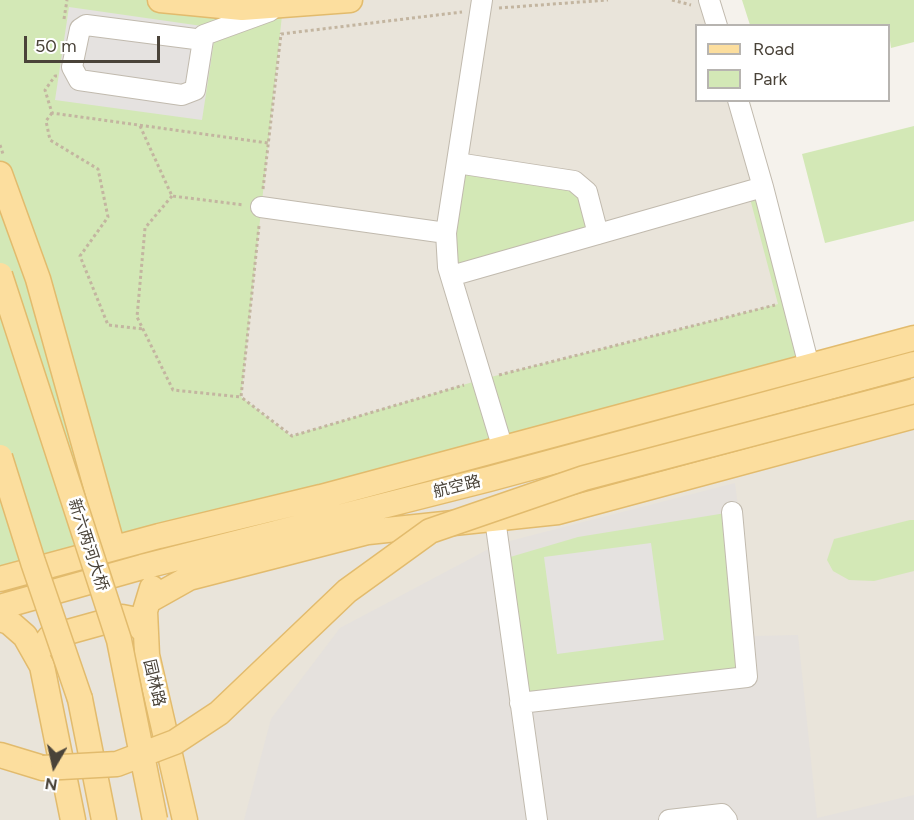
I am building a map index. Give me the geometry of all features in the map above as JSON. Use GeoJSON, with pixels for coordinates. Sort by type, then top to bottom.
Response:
{"type":"FeatureCollection","features":[{"type":"Feature","properties":{"kind":"main road"},"geometry":{"type":"LineString","coordinates":[[160,0],[242,8],[350,0]]}},
{"type":"Feature","properties":{"kind":"main road"},"geometry":{"type":"LineString","coordinates":[[0,174],[38,279],[113,548]]}},
{"type":"Feature","properties":{"kind":"main road","name":"新六两河大桥"},"geometry":{"type":"LineString","coordinates":[[0,275],[119,640],[155,820]]}},
{"type":"Feature","properties":{"kind":"main road","name":"航空路"},"geometry":{"type":"LineString","coordinates":[[0,579],[113,548],[321,497],[914,338]]}},
{"type":"Feature","properties":{"kind":"main road","name":"航空路"},"geometry":{"type":"LineString","coordinates":[[0,607],[179,558],[501,476],[914,364]]}},
{"type":"Feature","properties":{"kind":"main road"},"geometry":{"type":"LineString","coordinates":[[0,755],[43,768],[117,764],[175,742],[219,713],[347,591],[430,531],[585,478],[914,391]]}},
{"type":"Feature","properties":{"kind":"main road"},"geometry":{"type":"LineString","coordinates":[[148,601],[189,578],[368,532],[558,512],[914,416]]}},
{"type":"Feature","properties":{"kind":"main road"},"geometry":{"type":"LineString","coordinates":[[0,456],[33,562],[80,699],[104,820]]}},
{"type":"Feature","properties":{"kind":"main road","name":"园林路"},"geometry":{"type":"LineString","coordinates":[[179,558],[156,574],[145,611],[147,655],[185,820]]}},
{"type":"Feature","properties":{"kind":"main road"},"geometry":{"type":"LineString","coordinates":[[39,662],[42,647],[50,637],[122,617],[132,619],[146,633]]}},
{"type":"Feature","properties":{"kind":"main road"},"geometry":{"type":"LineString","coordinates":[[0,619],[9,622],[25,636],[39,662],[73,820]]}},
{"type":"Feature","properties":{"kind":"street"},"geometry":{"type":"LineString","coordinates":[[482,0],[446,233],[448,267],[503,449]]}},
{"type":"Feature","properties":{"kind":"street"},"geometry":{"type":"LineString","coordinates":[[709,0],[716,24]]}},
{"type":"Feature","properties":{"kind":"street"},"geometry":{"type":"LineString","coordinates":[[203,40],[86,25],[80,29],[72,68],[79,80],[182,95],[195,90],[204,35],[283,6]]}},
{"type":"Feature","properties":{"kind":"street"},"geometry":{"type":"LineString","coordinates":[[739,102],[809,366]]}},
{"type":"Feature","properties":{"kind":"street"},"geometry":{"type":"LineString","coordinates":[[457,163],[574,181],[587,192],[598,234]]}},
{"type":"Feature","properties":{"kind":"street"},"geometry":{"type":"LineString","coordinates":[[451,276],[763,187]]}},
{"type":"Feature","properties":{"kind":"street"},"geometry":{"type":"LineString","coordinates":[[261,207],[446,233]]}},
{"type":"Feature","properties":{"kind":"street"},"geometry":{"type":"LineString","coordinates":[[520,703],[747,676],[732,512]]}},
{"type":"Feature","properties":{"kind":"street"},"geometry":{"type":"LineString","coordinates":[[495,519],[537,820]]}},
{"type":"Feature","properties":{"kind":"street"},"geometry":{"type":"LineString","coordinates":[[62,820],[66,787]]}},
{"type":"Feature","properties":{"kind":"street"},"geometry":{"type":"LineString","coordinates":[[669,820],[722,814],[727,820]]}},
{"type":"Feature","properties":{"kind":"path"},"geometry":{"type":"LineString","coordinates":[[52,113],[46,121],[50,140],[98,169],[108,217],[80,256],[108,325],[143,329]]}},
{"type":"Feature","properties":{"kind":"path"},"geometry":{"type":"LineString","coordinates":[[139,125],[172,196]]}},
{"type":"Feature","properties":{"kind":"path"},"geometry":{"type":"LineString","coordinates":[[172,196],[145,228],[137,317],[173,390],[241,397]]}},
{"type":"Feature","properties":{"kind":"path"},"geometry":{"type":"LineString","coordinates":[[172,196],[261,207]]}},
{"type":"Feature","properties":{"kind":"path"},"geometry":{"type":"LineString","coordinates":[[483,379],[778,304]]}},
{"type":"Feature","properties":{"kind":"shaded area"},"geometry":{"type":"Polygon","coordinates":[[[0,0],[709,0],[717,24],[695,24],[695,102],[738,102],[809,366],[914,338],[914,820],[0,820],[0,0]]]}},
{"type":"Feature","properties":{"kind":"shaded area"},"geometry":{"type":"Polygon","coordinates":[[[69,7],[216,28],[202,120],[55,100],[69,7]]]}},
{"type":"Feature","properties":{"kind":"shaded area"},"geometry":{"type":"Polygon","coordinates":[[[735,483],[754,636],[798,635],[817,818],[914,795],[914,820],[244,820],[271,719],[340,628],[498,544],[735,483]]]}},
{"type":"Feature","properties":{"kind":"shaded area"},"geometry":{"type":"Polygon","coordinates":[[[651,543],[664,640],[557,654],[544,557],[651,543]]]}},
{"type":"Feature","properties":{"kind":"green space"},"geometry":{"type":"Polygon","coordinates":[[[0,0],[160,0],[283,6],[241,397],[291,436],[483,379],[778,304],[748,191],[763,187],[809,366],[0,579],[0,0]]]}},
{"type":"Feature","properties":{"kind":"green space"},"geometry":{"type":"Polygon","coordinates":[[[742,0],[914,0],[914,42],[891,48],[890,24],[750,24],[742,0]]]}},
{"type":"Feature","properties":{"kind":"green space"},"geometry":{"type":"Polygon","coordinates":[[[914,126],[914,221],[825,243],[802,154],[914,126]]]}},
{"type":"Feature","properties":{"kind":"green space"},"geometry":{"type":"Polygon","coordinates":[[[457,163],[574,181],[598,234],[448,267],[457,163]]]}},
{"type":"Feature","properties":{"kind":"green space"},"geometry":{"type":"Polygon","coordinates":[[[732,512],[747,677],[520,703],[500,560],[578,537],[732,512]]]}},
{"type":"Feature","properties":{"kind":"green space"},"geometry":{"type":"Polygon","coordinates":[[[914,520],[914,571],[874,581],[849,580],[833,571],[827,560],[834,539],[914,520]]]}}]}
